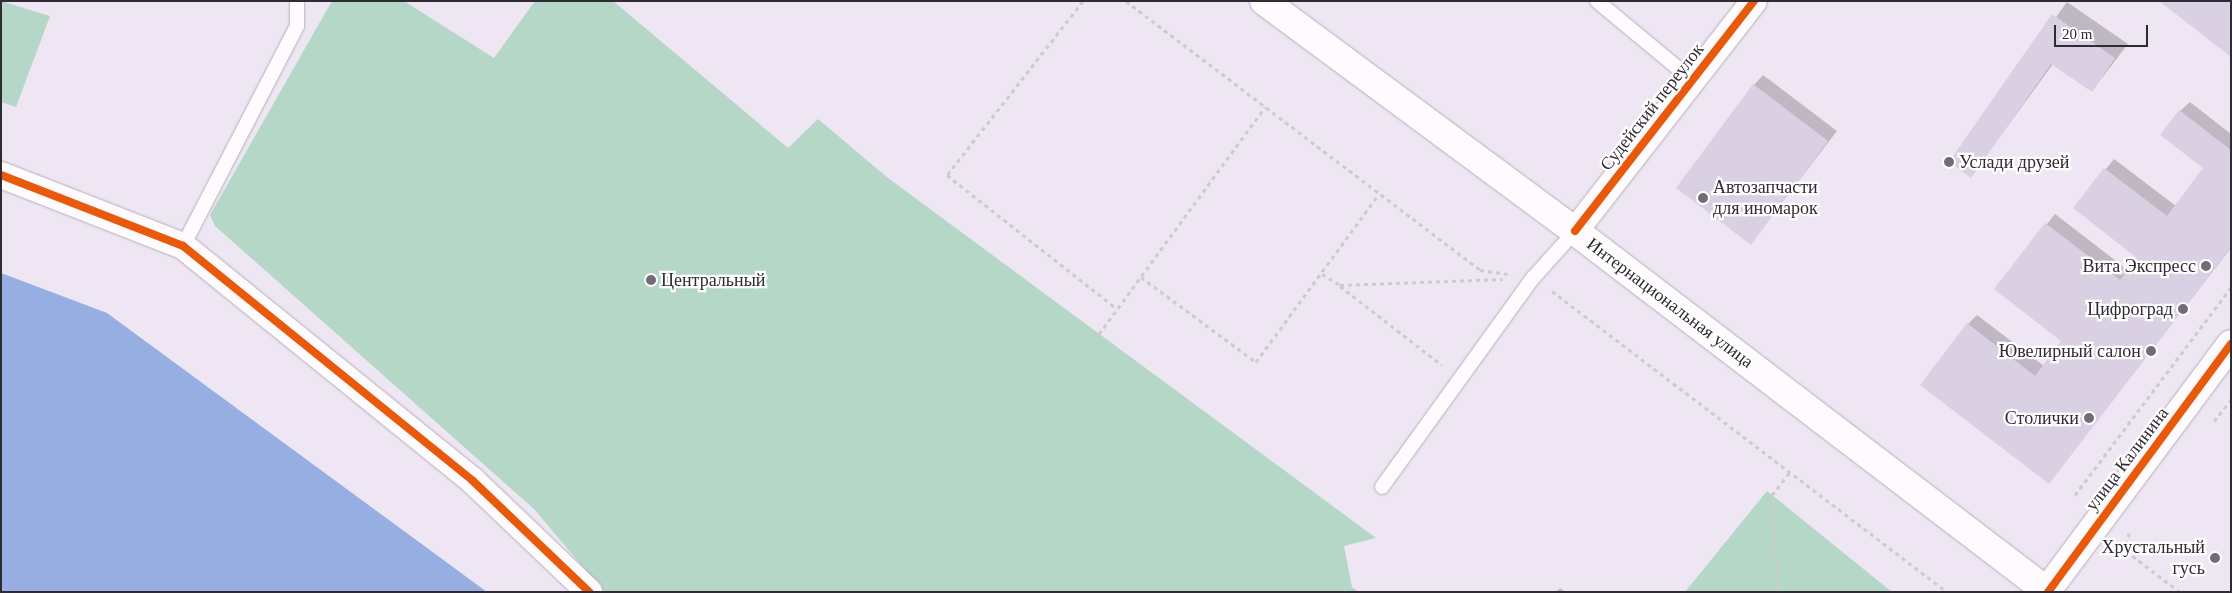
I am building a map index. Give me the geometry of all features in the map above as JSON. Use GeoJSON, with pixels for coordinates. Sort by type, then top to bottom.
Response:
{"type":"FeatureCollection","features":[{"type":"Feature","properties":{"kind":"main road","name":"Интернациональная улица"},"geometry":{"type":"LineString","coordinates":[[1264,1],[1575,231],[2047,592]]}},
{"type":"Feature","properties":{"kind":"main road","name":"улица Калинина"},"geometry":{"type":"LineString","coordinates":[[2047,592],[2231,344]]}},
{"type":"Feature","properties":{"kind":"street","name":"Судейский переулок"},"geometry":{"type":"LineString","coordinates":[[1575,231],[1754,1]]}},
{"type":"Feature","properties":{"kind":"street"},"geometry":{"type":"LineString","coordinates":[[1,175],[184,246],[473,481],[589,592]]}},
{"type":"Feature","properties":{"kind":"lane"},"geometry":{"type":"LineString","coordinates":[[184,246],[297,26],[297,1]]}},
{"type":"Feature","properties":{"kind":"lane"},"geometry":{"type":"LineString","coordinates":[[1597,1],[1692,80]]}},
{"type":"Feature","properties":{"kind":"lane"},"geometry":{"type":"LineString","coordinates":[[1382,487],[1533,278],[1575,231]]}},
{"type":"Feature","properties":{"kind":"path"},"geometry":{"type":"LineString","coordinates":[[1083,1],[947,175],[1118,309]]}},
{"type":"Feature","properties":{"kind":"path"},"geometry":{"type":"LineString","coordinates":[[1099,334],[1265,107]]}},
{"type":"Feature","properties":{"kind":"path"},"geometry":{"type":"LineString","coordinates":[[1141,278],[1256,362],[1379,194]]}},
{"type":"Feature","properties":{"kind":"path"},"geometry":{"type":"LineString","coordinates":[[1322,274],[1340,285],[1459,379]]}},
{"type":"Feature","properties":{"kind":"path"},"geometry":{"type":"LineString","coordinates":[[1340,285],[1533,278]]}},
{"type":"Feature","properties":{"kind":"path"},"geometry":{"type":"LineString","coordinates":[[2075,495],[2231,287]]}},
{"type":"Feature","properties":{"kind":"path"},"geometry":{"type":"LineString","coordinates":[[1778,592],[1772,495],[1790,472]]}},
{"type":"Feature","properties":{"kind":"path"},"geometry":{"type":"LineString","coordinates":[[2129,530],[2126,551],[2180,592]]}},
{"type":"Feature","properties":{"kind":"green space"},"geometry":{"type":"Polygon","coordinates":[[[1,1],[50,16],[16,107],[1,102],[1,1]]]}},
{"type":"Feature","properties":{"kind":"green space","name":"Центральный"},"geometry":{"type":"Polygon","coordinates":[[[332,1],[404,1],[494,58],[535,1],[613,1],[788,148],[818,119],[888,178],[1376,538],[1344,546],[1352,587],[1358,592],[604,592],[534,509],[215,226],[210,215],[332,1]]]}},
{"type":"Feature","properties":{"kind":"green space"},"geometry":{"type":"Polygon","coordinates":[[[1767,491],[1772,495],[1892,592],[1685,592],[1767,491]]]}},
{"type":"Feature","properties":{"kind":"water"},"geometry":{"type":"Polygon","coordinates":[[[1,273],[107,313],[487,592],[1,592],[1,273]]]}},
{"type":"Feature","properties":{"kind":"building"},"geometry":{"type":"Polygon","coordinates":[[[2159,1],[2231,1],[2231,57],[2159,1]]]}},
{"type":"Feature","properties":{"kind":"building"},"geometry":{"type":"Polygon","coordinates":[[[2052,14],[2115,58],[2092,92],[2051,64],[1971,178],[1949,162],[2052,14]]]}},
{"type":"Feature","properties":{"kind":"building"},"geometry":{"type":"Polygon","coordinates":[[[1753,84],[1828,141],[1751,245],[1676,188],[1753,84]]]}},
{"type":"Feature","properties":{"kind":"building"},"geometry":{"type":"Polygon","coordinates":[[[2179,110],[2231,150],[2231,247],[2049,484],[1920,385],[1967,323],[2035,376],[2061,341],[1994,289],[2045,223],[2120,280],[2137,258],[2073,208],[2104,168],[2167,216],[2203,168],[2160,135],[2179,110]]]}},
{"type":"Feature","properties":{"kind":"cycle path"},"geometry":{"type":"LineString","coordinates":[[1575,231],[1754,1]]}},
{"type":"Feature","properties":{"kind":"cycle path"},"geometry":{"type":"LineString","coordinates":[[1,175],[183,246],[473,481],[589,592]]}},
{"type":"Feature","properties":{"kind":"cycle path"},"geometry":{"type":"LineString","coordinates":[[2048,592],[2231,344]]}},
{"type":"Feature","properties":{"kind":"place","name":"Услади друзей"},"geometry":{"type":"Point","coordinates":[1949,162]}},
{"type":"Feature","properties":{"kind":"place","name":"Автозапчасти для иномарок"},"geometry":{"type":"Point","coordinates":[1703,198]}},
{"type":"Feature","properties":{"kind":"place","name":"Вита Экспресс"},"geometry":{"type":"Point","coordinates":[2206,266]}},
{"type":"Feature","properties":{"kind":"place","name":"Центральный"},"geometry":{"type":"Point","coordinates":[651,280]}},
{"type":"Feature","properties":{"kind":"place","name":"Цифроград"},"geometry":{"type":"Point","coordinates":[2183,309]}},
{"type":"Feature","properties":{"kind":"place","name":"Ювелирный салон"},"geometry":{"type":"Point","coordinates":[2151,351]}},
{"type":"Feature","properties":{"kind":"place","name":"Столички"},"geometry":{"type":"Point","coordinates":[2089,418]}},
{"type":"Feature","properties":{"kind":"place","name":"Хрустальный гусь"},"geometry":{"type":"Point","coordinates":[2215,558]}}]}
